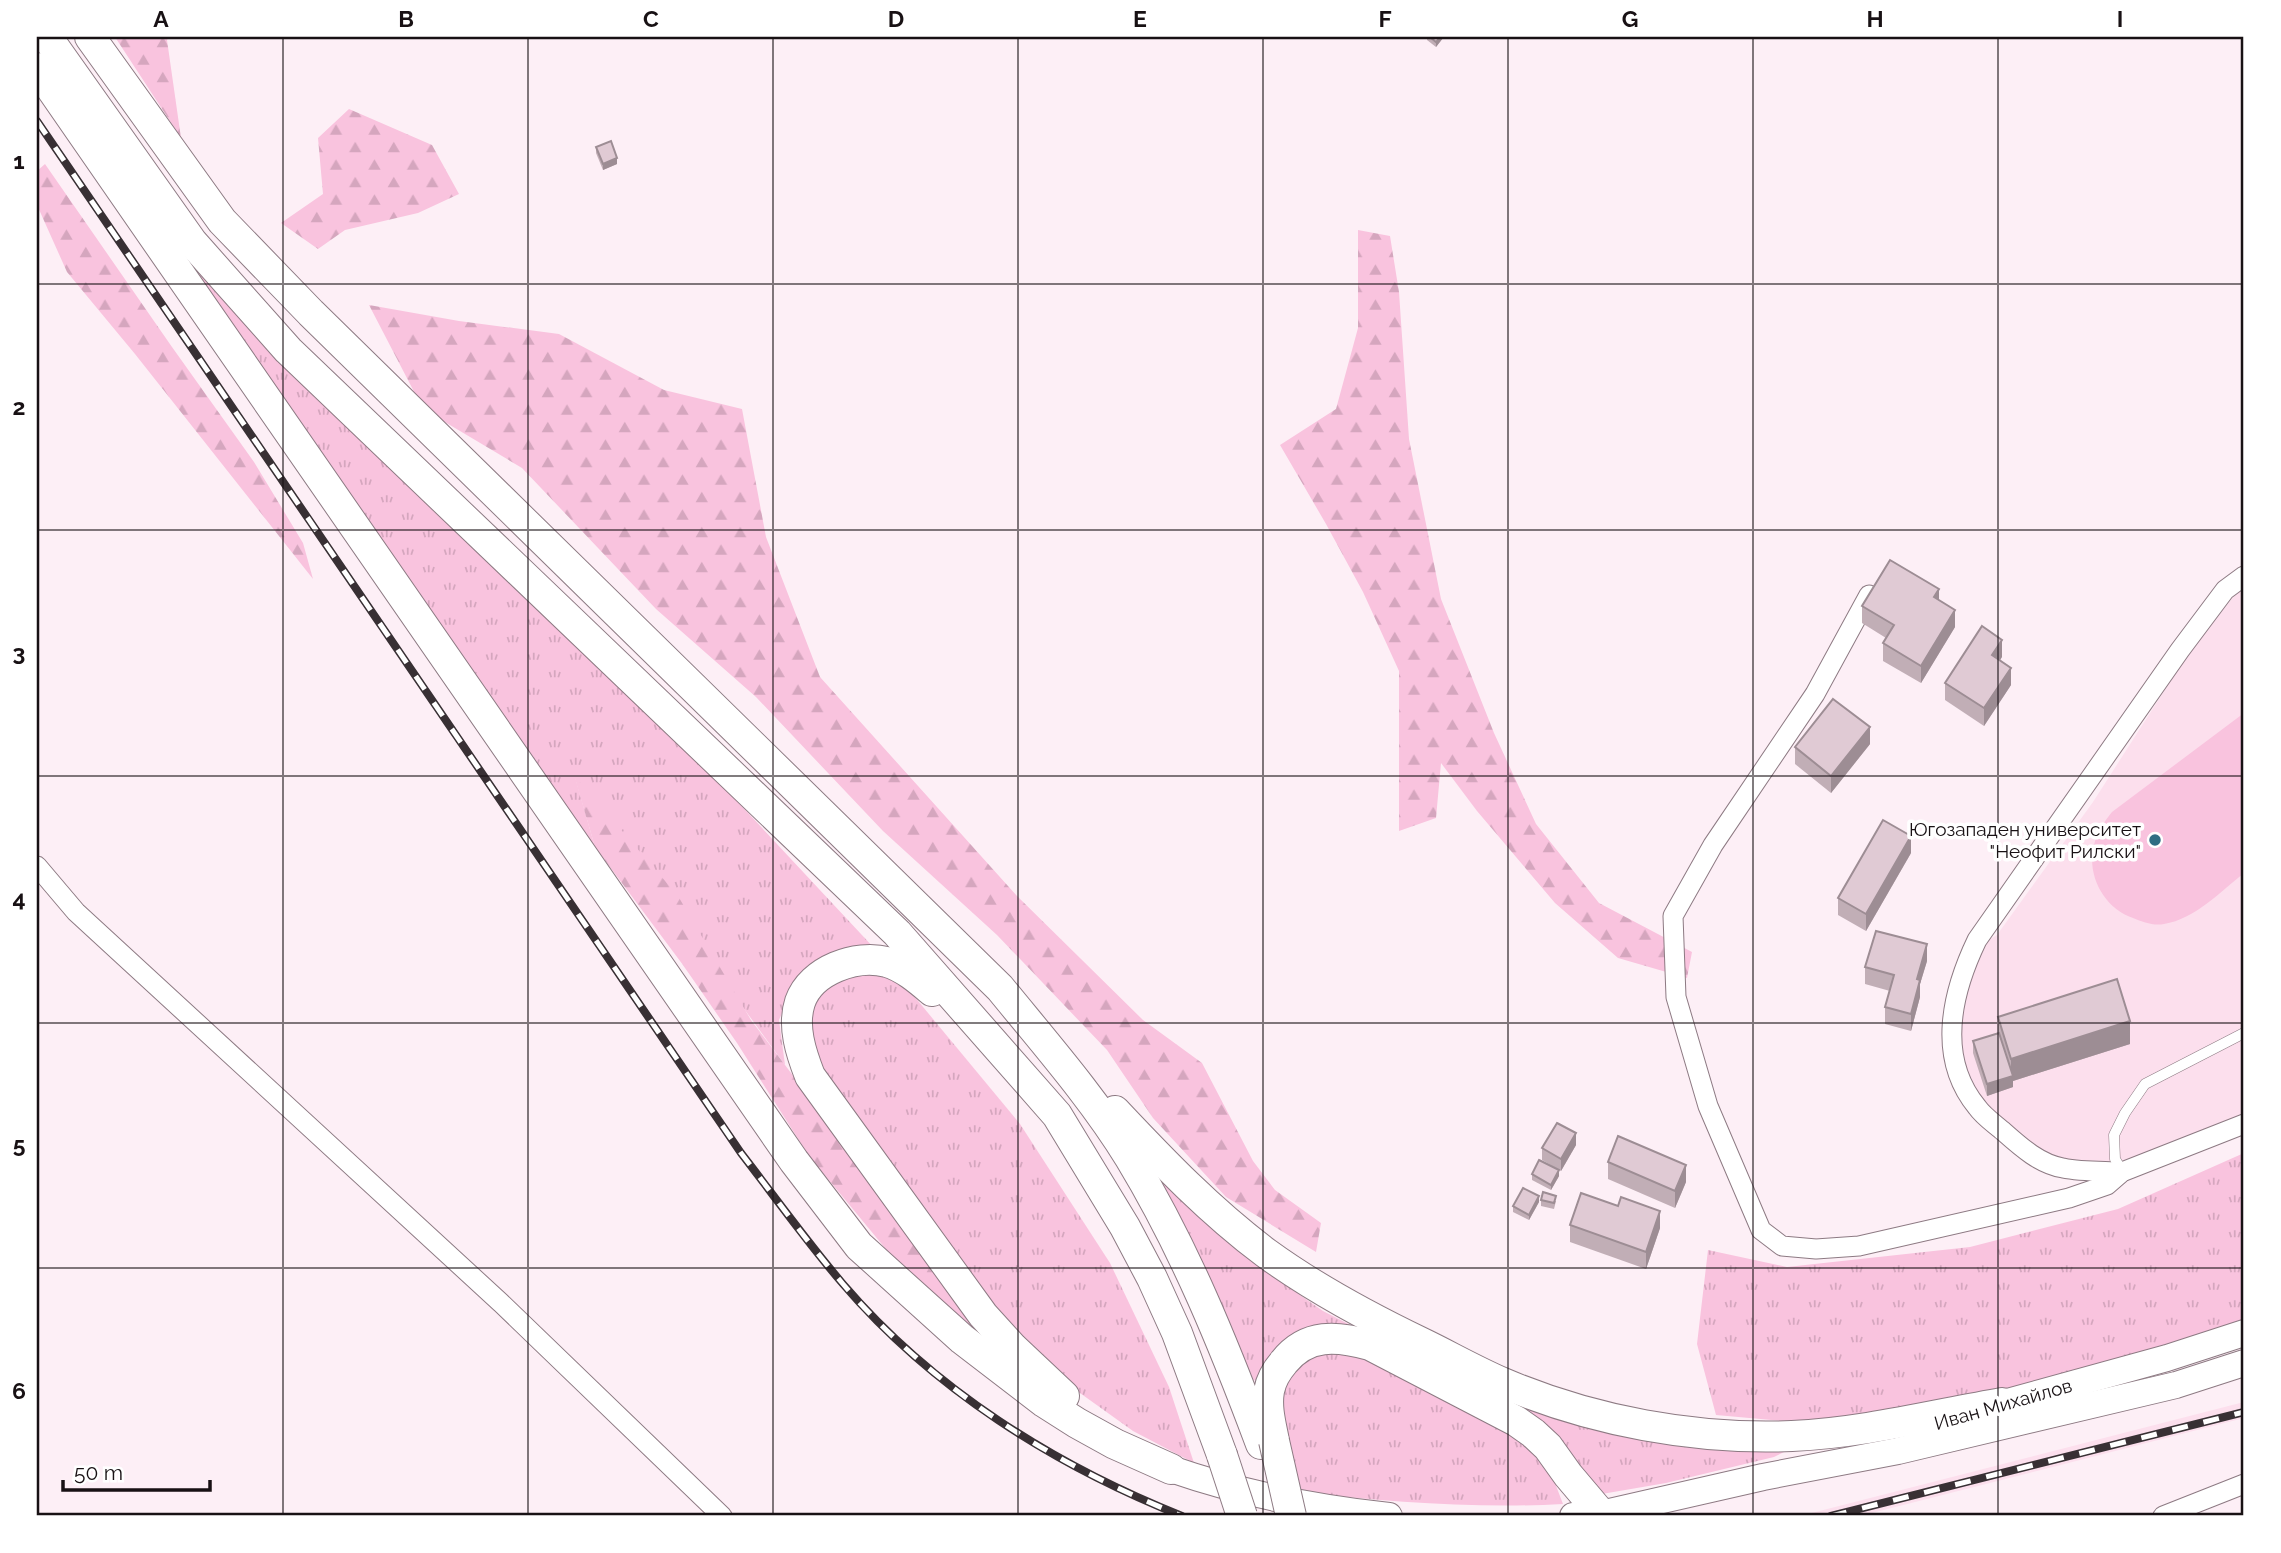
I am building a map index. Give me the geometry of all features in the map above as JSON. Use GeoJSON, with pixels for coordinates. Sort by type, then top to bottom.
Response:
{"type":"FeatureCollection","features":[{"type":"Feature","properties":{"kind":"main road"},"geometry":{"type":"LineString","coordinates":[[47,37],[192,242],[288,350],[897,933],[1057,1115],[1125,1227],[1152,1278],[1181,1343],[1242,1516]]}},
{"type":"Feature","properties":{"kind":"main road"},"geometry":{"type":"LineString","coordinates":[[90,37],[222,220],[310,313],[1000,988],[1180,1180],[1267,1254],[1366,1315],[1503,1383],[1593,1413],[1695,1433],[1793,1436],[1841,1431],[2002,1403]]}},
{"type":"Feature","properties":{"kind":"main road"},"geometry":{"type":"LineString","coordinates":[[37,68],[788,1152],[859,1245],[962,1339],[1044,1402],[1115,1444],[1171,1469],[1233,1489],[1293,1504],[1389,1516]]}},
{"type":"Feature","properties":{"kind":"main road"},"geometry":{"type":"LineString","coordinates":[[1057,1115],[931,990],[910,974],[886,962],[858,962],[833,969],[807,988],[800,1002],[798,1037],[801,1055],[810,1076],[983,1315],[1013,1348],[1080,1412],[1171,1469]]}},
{"type":"Feature","properties":{"kind":"main road"},"geometry":{"type":"LineString","coordinates":[[1000,988],[1068,1072],[1135,1167],[1168,1225],[1204,1298],[1267,1443],[1291,1516]]}},
{"type":"Feature","properties":{"kind":"main road","name":"Иван Михайлов"},"geometry":{"type":"LineString","coordinates":[[1763,1477],[2002,1403],[2167,1358],[2244,1332]]}},
{"type":"Feature","properties":{"kind":"main road"},"geometry":{"type":"LineString","coordinates":[[1284,1516],[1267,1443],[1269,1392],[1275,1374],[1298,1347],[1313,1340],[1332,1338],[1370,1345],[1516,1421],[1548,1447],[1568,1475],[1587,1515]]}},
{"type":"Feature","properties":{"kind":"main road","name":"Иван Михайлов"},"geometry":{"type":"LineString","coordinates":[[1587,1515],[1898,1451],[2176,1385],[2244,1363]]}},
{"type":"Feature","properties":{"kind":"main road"},"geometry":{"type":"LineString","coordinates":[[1222,1455],[1235,1516]]}},
{"type":"Feature","properties":{"kind":"street"},"geometry":{"type":"LineString","coordinates":[[2122,1172],[2063,1168],[2041,1161],[1977,1108],[1957,1070],[1951,1019],[1963,969],[1978,940],[2180,650],[2225,590],[2244,576]]}},
{"type":"Feature","properties":{"kind":"street"},"geometry":{"type":"LineString","coordinates":[[1869,595],[1815,694],[1713,845],[1673,916],[1676,997],[1708,1106],[1761,1230],[1782,1246],[1816,1249],[1859,1246],[2069,1198],[2107,1185],[2122,1172],[2244,1124]]}},
{"type":"Feature","properties":{"kind":"street"},"geometry":{"type":"LineString","coordinates":[[37,866],[76,912],[501,1303],[722,1516]]}},
{"type":"Feature","properties":{"kind":"street"},"geometry":{"type":"LineString","coordinates":[[2163,1516],[2244,1484]]}},
{"type":"Feature","properties":{"kind":"lane"},"geometry":{"type":"LineString","coordinates":[[2122,1172],[2115,1159],[2114,1135],[2145,1084],[2244,1033]]}},
{"type":"Feature","properties":{"kind":"shaded area","name":"Югозападен университет \"Неофит Рилски\""},"geometry":{"type":"Polygon","coordinates":[[[2244,588],[2244,1114],[2156,1154],[2112,1162],[2065,1162],[2024,1144],[1984,1106],[1962,1070],[1960,1019],[1968,982],[1982,944],[1997,935],[2093,802],[2186,657],[2234,596],[2244,588]]]}},
{"type":"Feature","properties":{"kind":"shaded area"},"geometry":{"type":"Polygon","coordinates":[[[2244,1402],[2244,1418],[1860,1516],[1800,1516],[2244,1402]]]}},
{"type":"Feature","properties":{"kind":"green space"},"geometry":{"type":"Polygon","coordinates":[[[115,37],[169,37],[167,40],[181,138],[115,37]]]}},
{"type":"Feature","properties":{"kind":"green space"},"geometry":{"type":"Polygon","coordinates":[[[349,109],[432,145],[459,194],[418,213],[345,230],[318,249],[281,223],[323,194],[318,138],[349,109]]]}},
{"type":"Feature","properties":{"kind":"green space"},"geometry":{"type":"Polygon","coordinates":[[[45,164],[254,462],[303,543],[313,579],[67,272],[37,205],[37,171],[45,164]]]}},
{"type":"Feature","properties":{"kind":"green space"},"geometry":{"type":"Polygon","coordinates":[[[161,222],[708,770],[875,949],[832,953],[796,980],[779,1020],[785,1065],[575,777],[595,847],[161,222]]]}},
{"type":"Feature","properties":{"kind":"green space"},"geometry":{"type":"Polygon","coordinates":[[[1358,230],[1390,236],[1399,292],[1409,439],[1441,599],[1494,733],[1536,824],[1599,903],[1692,952],[1687,978],[1618,958],[1555,903],[1477,811],[1441,763],[1436,818],[1399,831],[1399,671],[1363,592],[1280,445],[1336,409],[1358,328],[1358,230]]]}},
{"type":"Feature","properties":{"kind":"green space"},"geometry":{"type":"Polygon","coordinates":[[[369,305],[459,321],[559,334],[664,390],[742,409],[766,537],[820,677],[1017,896],[1143,1020],[1202,1063],[1253,1161],[1275,1190],[1321,1223],[1316,1252],[1226,1197],[1153,1118],[1107,1050],[997,935],[883,831],[756,697],[656,609],[522,468],[423,409],[369,305]]]}},
{"type":"Feature","properties":{"kind":"green space"},"geometry":{"type":"Polygon","coordinates":[[[2244,713],[2244,873],[2197,911],[2175,921],[2152,924],[2123,913],[2106,898],[2095,879],[2092,856],[2101,827],[2112,812],[2244,713]]]}},
{"type":"Feature","properties":{"kind":"green space"},"geometry":{"type":"Polygon","coordinates":[[[574,775],[678,896],[751,1020],[1003,1354],[904,1271],[809,1156],[737,1043],[683,965],[595,847],[574,775]]]}},
{"type":"Feature","properties":{"kind":"green space"},"geometry":{"type":"Polygon","coordinates":[[[876,971],[909,990],[1020,1124],[1110,1263],[1169,1387],[1194,1463],[1133,1431],[1059,1378],[982,1299],[848,1109],[807,1040],[806,1006],[825,982],[876,971]]]}},
{"type":"Feature","properties":{"kind":"green space"},"geometry":{"type":"Polygon","coordinates":[[[1125,1131],[1195,1211],[1261,1268],[1323,1311],[1399,1350],[1784,1448],[1786,1451],[1774,1457],[1666,1483],[1596,1495],[1582,1480],[1348,1329],[1263,1373],[1256,1381],[1250,1378],[1193,1241],[1125,1131]]]}},
{"type":"Feature","properties":{"kind":"green space"},"geometry":{"type":"Polygon","coordinates":[[[2244,1153],[2244,1322],[2208,1335],[1890,1422],[1793,1422],[1716,1415],[1697,1344],[1708,1250],[1787,1267],[1970,1247],[2118,1209],[2244,1153]]]}},
{"type":"Feature","properties":{"kind":"green space"},"geometry":{"type":"Polygon","coordinates":[[[1331,1346],[1361,1355],[1513,1428],[1550,1470],[1563,1504],[1464,1505],[1300,1493],[1285,1438],[1278,1384],[1298,1357],[1331,1346]]]}},
{"type":"Feature","properties":{"kind":"building"},"geometry":{"type":"Polygon","coordinates":[[[611,141],[617,158],[603,164],[596,147],[611,141]]]}},
{"type":"Feature","properties":{"kind":"building"},"geometry":{"type":"Polygon","coordinates":[[[1890,560],[1939,589],[1934,597],[1955,610],[1921,666],[1883,643],[1894,625],[1862,606],[1890,560]]]}},
{"type":"Feature","properties":{"kind":"building"},"geometry":{"type":"Polygon","coordinates":[[[1982,626],[2002,640],[1992,655],[2011,668],[1984,708],[1945,683],[1982,626]]]}},
{"type":"Feature","properties":{"kind":"building"},"geometry":{"type":"Polygon","coordinates":[[[1833,699],[1870,727],[1831,776],[1795,747],[1833,699]]]}},
{"type":"Feature","properties":{"kind":"building"},"geometry":{"type":"Polygon","coordinates":[[[1883,820],[1911,836],[1866,914],[1838,898],[1883,820]]]}},
{"type":"Feature","properties":{"kind":"building"},"geometry":{"type":"Polygon","coordinates":[[[1876,931],[1927,944],[1911,1014],[1885,1007],[1894,975],[1865,967],[1876,931]]]}},
{"type":"Feature","properties":{"kind":"building"},"geometry":{"type":"Polygon","coordinates":[[[2117,979],[2130,1021],[2011,1059],[1998,1017],[2117,979]]]}},
{"type":"Feature","properties":{"kind":"building"},"geometry":{"type":"Polygon","coordinates":[[[1999,1033],[2013,1076],[1987,1084],[1973,1041],[1999,1033]]]}},
{"type":"Feature","properties":{"kind":"building"},"geometry":{"type":"Polygon","coordinates":[[[1557,1123],[1576,1133],[1561,1159],[1542,1148],[1557,1123]]]}},
{"type":"Feature","properties":{"kind":"building"},"geometry":{"type":"Polygon","coordinates":[[[1618,1136],[1686,1165],[1675,1191],[1608,1162],[1618,1136]]]}},
{"type":"Feature","properties":{"kind":"building"},"geometry":{"type":"Polygon","coordinates":[[[1539,1160],[1559,1170],[1551,1185],[1532,1174],[1539,1160]]]}},
{"type":"Feature","properties":{"kind":"building"},"geometry":{"type":"Polygon","coordinates":[[[1523,1188],[1539,1196],[1529,1215],[1513,1206],[1523,1188]]]}},
{"type":"Feature","properties":{"kind":"building"},"geometry":{"type":"Polygon","coordinates":[[[1543,1192],[1556,1196],[1554,1203],[1541,1200],[1543,1192]]]}},
{"type":"Feature","properties":{"kind":"building"},"geometry":{"type":"Polygon","coordinates":[[[1581,1193],[1618,1206],[1621,1197],[1660,1211],[1646,1252],[1570,1225],[1581,1193]]]}},
{"type":"Feature","properties":{"kind":"railway"},"geometry":{"type":"LineString","coordinates":[[37,121],[741,1153],[843,1284],[878,1322],[916,1357],[998,1420],[1088,1473],[1182,1516]]}},
{"type":"Feature","properties":{"kind":"railway"},"geometry":{"type":"LineString","coordinates":[[1831,1516],[2244,1412]]}},
{"type":"Feature","properties":{"kind":"place","name":"Югозападен университет \"Неофит Рилски\""},"geometry":{"type":"Point","coordinates":[2155,840]}}]}
